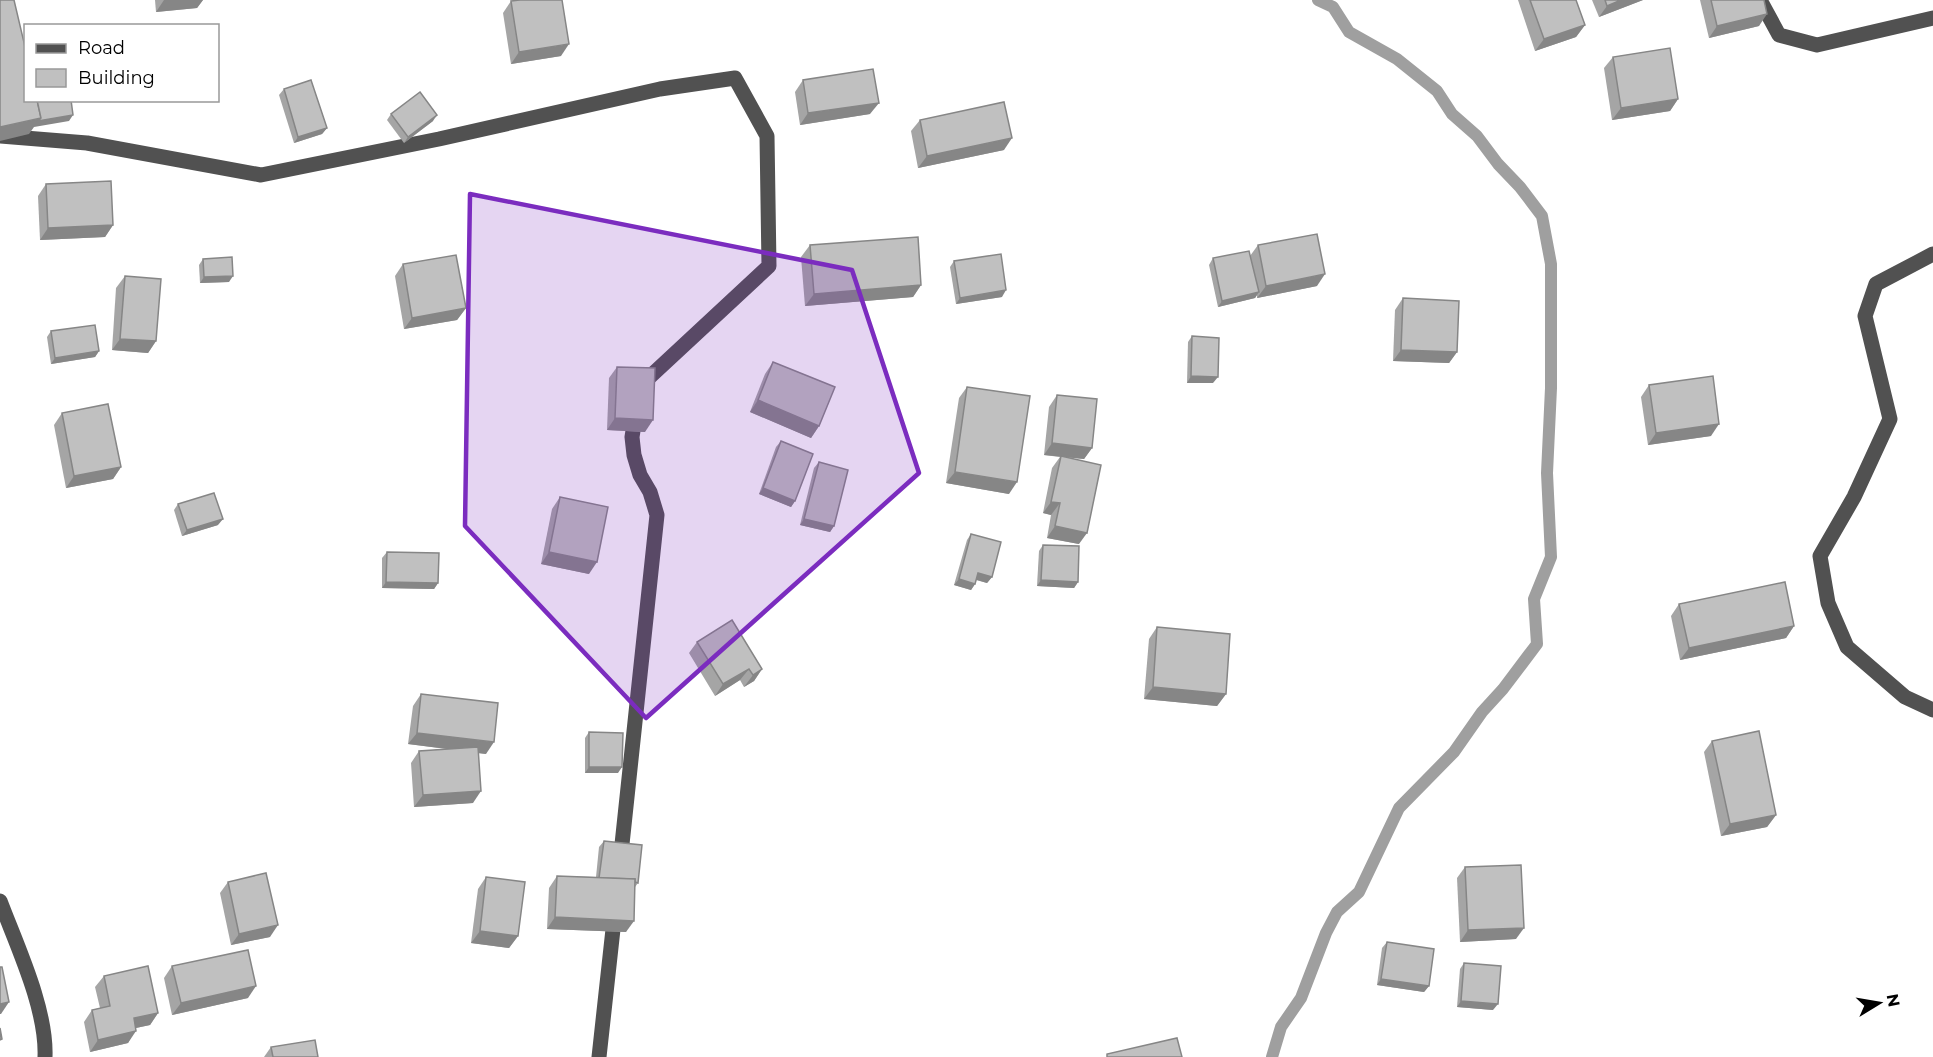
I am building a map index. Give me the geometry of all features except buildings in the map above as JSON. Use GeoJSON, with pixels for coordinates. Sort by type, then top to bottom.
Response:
{"type":"FeatureCollection","features":[{"type":"Feature","properties":{"kind":"street"},"geometry":{"type":"LineString","coordinates":[[1760,0],[1779,35],[1817,45],[1933,18]]}},
{"type":"Feature","properties":{"kind":"street"},"geometry":{"type":"LineString","coordinates":[[0,136],[87,143],[261,175],[660,89],[735,78],[767,136],[769,266],[640,387],[632,437],[634,455],[657,515],[599,1057]]}},
{"type":"Feature","properties":{"kind":"street"},"geometry":{"type":"LineString","coordinates":[[1933,254],[1876,284],[1865,316],[1890,419],[1854,497],[1820,556],[1828,603],[1847,647],[1905,697],[1933,710]]}},
{"type":"Feature","properties":{"kind":"street"},"geometry":{"type":"LineString","coordinates":[[0,901],[33,991],[46,1041],[45,1057]]}},
{"type":"Feature","properties":{"kind":"highlighted area"},"geometry":{"type":"Polygon","coordinates":[[[470,194],[852,270],[919,473],[646,718],[465,526],[470,194]]]}},
{"type":"Feature","properties":{"kind":"waterway"},"geometry":{"type":"LineString","coordinates":[[1272,1057],[1281,1027],[1301,998],[1326,933],[1337,912],[1359,892],[1399,808],[1454,752],[1482,712],[1503,689],[1537,644],[1534,599],[1551,557],[1547,473],[1551,388],[1551,264],[1542,216],[1477,136],[1452,114],[1437,91],[1397,59],[1349,32],[1333,7],[1318,0]]}}]}
